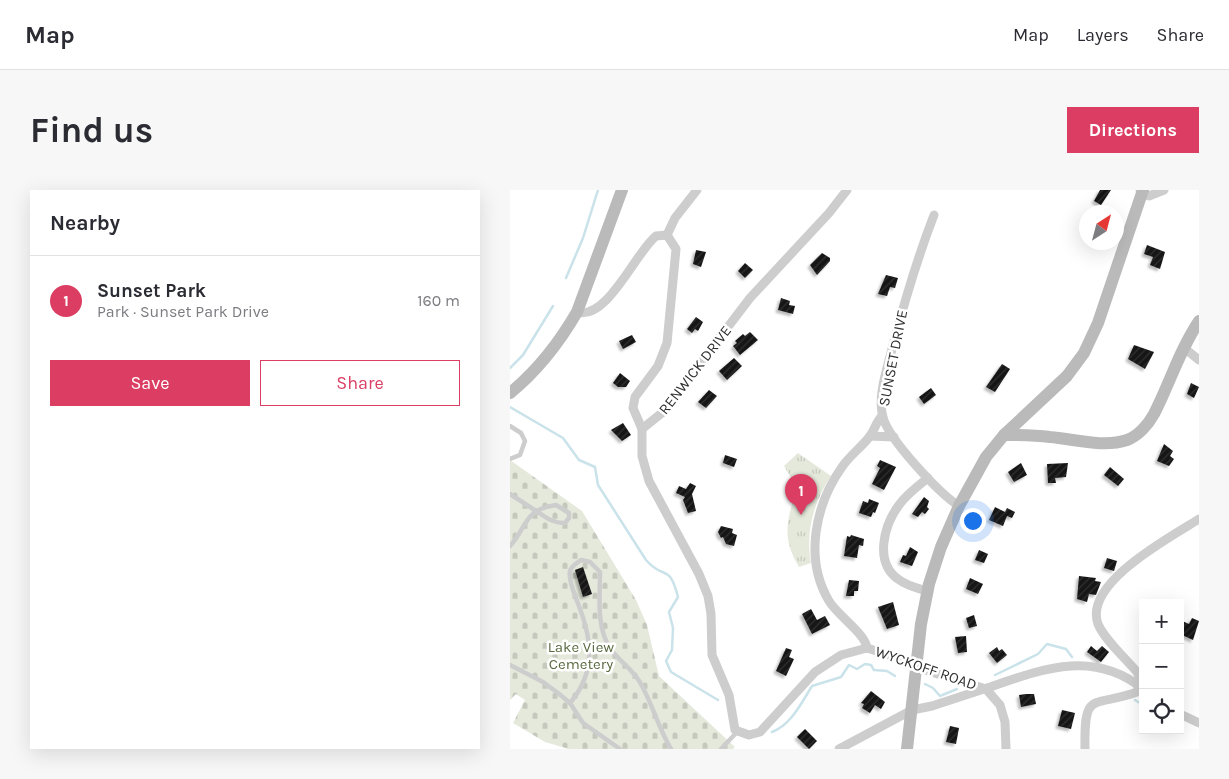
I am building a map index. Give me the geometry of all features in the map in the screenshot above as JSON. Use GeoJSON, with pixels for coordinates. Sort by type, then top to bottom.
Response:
{"type":"FeatureCollection","features":[{"type":"Feature","properties":{"kind":"street"},"geometry":{"type":"LineString","coordinates":[[510,393],[541,363],[566,331],[577,312],[622,190]]}},
{"type":"Feature","properties":{"kind":"street"},"geometry":{"type":"LineString","coordinates":[[577,312],[583,314],[596,309],[617,287],[651,240],[660,234],[667,235],[676,218],[697,190]]}},
{"type":"Feature","properties":{"kind":"street","name":"RENWICK DRIVE"},"geometry":{"type":"LineString","coordinates":[[667,235],[672,239],[676,249],[667,343],[658,366],[637,392],[633,402],[634,412],[642,429],[663,412],[750,298],[829,213],[847,190]]}},
{"type":"Feature","properties":{"kind":"street"},"geometry":{"type":"LineString","coordinates":[[907,749],[927,591],[941,547],[959,506],[975,474],[1004,435],[1067,376],[1084,353],[1094,332],[1141,191],[1154,195],[1164,190]]}},
{"type":"Feature","properties":{"kind":"street","name":"SUNSET DRIVE"},"geometry":{"type":"LineString","coordinates":[[934,214],[911,277],[903,308],[884,388],[882,416],[894,437],[928,478],[946,497],[959,506]]}},
{"type":"Feature","properties":{"kind":"street"},"geometry":{"type":"LineString","coordinates":[[1004,435],[1049,436],[1101,442],[1122,441],[1132,437],[1141,431],[1154,414],[1183,347],[1199,321]]}},
{"type":"Feature","properties":{"kind":"street"},"geometry":{"type":"LineString","coordinates":[[1183,347],[1199,360]]}},
{"type":"Feature","properties":{"kind":"street"},"geometry":{"type":"LineString","coordinates":[[868,648],[865,640],[837,612],[825,593],[816,565],[816,542],[818,520],[829,489],[847,460],[870,436],[882,416]]}},
{"type":"Feature","properties":{"kind":"street"},"geometry":{"type":"LineString","coordinates":[[642,429],[642,456],[649,481],[699,574],[708,596],[711,614],[712,655],[729,695],[733,725],[737,732]]}},
{"type":"Feature","properties":{"kind":"street"},"geometry":{"type":"LineString","coordinates":[[870,436],[894,437]]}},
{"type":"Feature","properties":{"kind":"street"},"geometry":{"type":"LineString","coordinates":[[927,591],[907,585],[896,578],[889,568],[883,543],[897,509],[928,478]]}},
{"type":"Feature","properties":{"kind":"street"},"geometry":{"type":"LineString","coordinates":[[1139,675],[1101,630],[1097,617],[1098,604],[1103,593],[1131,564],[1199,519]]}},
{"type":"Feature","properties":{"kind":"street","name":"WYCKOFF ROAD"},"geometry":{"type":"LineString","coordinates":[[737,732],[749,735],[760,732],[815,672],[841,655],[868,648],[880,650],[916,666],[986,688],[1000,705],[1004,722],[1006,749]]}},
{"type":"Feature","properties":{"kind":"street"},"geometry":{"type":"LineString","coordinates":[[839,749],[912,710],[932,706],[1040,670],[1085,666],[1112,670],[1139,686]]}},
{"type":"Feature","properties":{"kind":"street"},"geometry":{"type":"LineString","coordinates":[[1085,749],[1084,722],[1091,707],[1099,701],[1138,692],[1140,689]]}},
{"type":"Feature","properties":{"kind":"street"},"geometry":{"type":"LineString","coordinates":[[1184,716],[1199,723]]}},
{"type":"Feature","properties":{"kind":"lane"},"geometry":{"type":"LineString","coordinates":[[510,426],[521,433],[525,441],[520,454],[510,459]]}},
{"type":"Feature","properties":{"kind":"lane"},"geometry":{"type":"LineString","coordinates":[[510,494],[536,511],[558,524],[565,523],[569,518],[569,513],[556,505],[536,511],[526,519],[518,538],[510,546]]}},
{"type":"Feature","properties":{"kind":"lane"},"geometry":{"type":"LineString","coordinates":[[570,703],[584,683],[589,664],[585,621],[571,585],[571,568],[581,560],[590,562],[600,572],[599,602],[610,648],[630,667],[642,686],[658,727],[671,749]]}},
{"type":"Feature","properties":{"kind":"lane"},"geometry":{"type":"LineString","coordinates":[[510,665],[543,682],[570,703],[583,723],[620,749]]}},
{"type":"Feature","properties":{"kind":"lane"},"geometry":{"type":"LineString","coordinates":[[721,749],[737,732]]}},
{"type":"Feature","properties":{"kind":"green space"},"geometry":{"type":"Polygon","coordinates":[[[798,453],[831,476],[820,496],[812,517],[809,540],[811,563],[799,567],[793,556],[788,537],[788,519],[797,488],[784,466],[798,453]]]}},
{"type":"Feature","properties":{"kind":"green space","name":"Lake View Cemetery"},"geometry":{"type":"Polygon","coordinates":[[[510,460],[582,511],[636,600],[647,625],[659,676],[735,747],[733,749],[569,749],[545,742],[513,723],[525,700],[516,694],[510,700],[510,460]]]}},
{"type":"Feature","properties":{"kind":"building"},"geometry":{"type":"Polygon","coordinates":[[[1100,190],[1111,190],[1101,205],[1094,201],[1100,190]]]}},
{"type":"Feature","properties":{"kind":"building"},"geometry":{"type":"Polygon","coordinates":[[[1147,245],[1165,252],[1160,269],[1150,265],[1153,257],[1144,254],[1147,245]]]}},
{"type":"Feature","properties":{"kind":"building"},"geometry":{"type":"Polygon","coordinates":[[[696,250],[706,252],[701,267],[693,264],[696,250]]]}},
{"type":"Feature","properties":{"kind":"building"},"geometry":{"type":"Polygon","coordinates":[[[822,253],[830,258],[830,261],[817,275],[810,265],[822,253]]]}},
{"type":"Feature","properties":{"kind":"building"},"geometry":{"type":"Polygon","coordinates":[[[745,263],[753,270],[745,278],[738,271],[745,263]]]}},
{"type":"Feature","properties":{"kind":"building"},"geometry":{"type":"Polygon","coordinates":[[[886,275],[898,278],[895,288],[890,287],[887,296],[878,294],[886,275]]]}},
{"type":"Feature","properties":{"kind":"building"},"geometry":{"type":"Polygon","coordinates":[[[781,298],[790,301],[789,305],[795,306],[793,314],[778,310],[781,298]]]}},
{"type":"Feature","properties":{"kind":"building"},"geometry":{"type":"Polygon","coordinates":[[[696,317],[703,322],[698,331],[695,329],[692,333],[687,329],[696,317]]]}},
{"type":"Feature","properties":{"kind":"building"},"geometry":{"type":"Polygon","coordinates":[[[750,332],[758,340],[740,355],[733,346],[737,343],[735,341],[743,334],[745,336],[750,332]]]}},
{"type":"Feature","properties":{"kind":"building"},"geometry":{"type":"Polygon","coordinates":[[[632,335],[636,342],[623,349],[619,341],[632,335]]]}},
{"type":"Feature","properties":{"kind":"building"},"geometry":{"type":"Polygon","coordinates":[[[1134,345],[1154,352],[1145,369],[1128,359],[1134,345]]]}},
{"type":"Feature","properties":{"kind":"building"},"geometry":{"type":"Polygon","coordinates":[[[734,358],[742,366],[727,380],[719,371],[734,358]]]}},
{"type":"Feature","properties":{"kind":"building"},"geometry":{"type":"Polygon","coordinates":[[[1002,364],[1010,369],[995,392],[986,387],[1002,364]]]}},
{"type":"Feature","properties":{"kind":"building"},"geometry":{"type":"Polygon","coordinates":[[[620,373],[630,381],[626,387],[618,387],[613,383],[620,373]]]}},
{"type":"Feature","properties":{"kind":"building"},"geometry":{"type":"Polygon","coordinates":[[[1191,383],[1199,387],[1194,398],[1187,394],[1191,383]]]}},
{"type":"Feature","properties":{"kind":"building"},"geometry":{"type":"Polygon","coordinates":[[[931,388],[936,395],[924,404],[919,397],[931,388]]]}},
{"type":"Feature","properties":{"kind":"building"},"geometry":{"type":"Polygon","coordinates":[[[709,390],[717,396],[706,408],[698,402],[709,390]]]}},
{"type":"Feature","properties":{"kind":"building"},"geometry":{"type":"Polygon","coordinates":[[[623,423],[631,435],[622,441],[611,430],[623,423]]]}},
{"type":"Feature","properties":{"kind":"building"},"geometry":{"type":"Polygon","coordinates":[[[1164,444],[1173,451],[1170,456],[1174,459],[1169,466],[1157,461],[1164,444]]]}},
{"type":"Feature","properties":{"kind":"building"},"geometry":{"type":"Polygon","coordinates":[[[725,455],[737,459],[734,467],[723,463],[725,455]]]}},
{"type":"Feature","properties":{"kind":"building"},"geometry":{"type":"Polygon","coordinates":[[[880,460],[896,467],[884,490],[872,484],[880,468],[877,466],[880,460]]]}},
{"type":"Feature","properties":{"kind":"building"},"geometry":{"type":"Polygon","coordinates":[[[1021,463],[1027,475],[1014,482],[1008,472],[1021,463]]]}},
{"type":"Feature","properties":{"kind":"building"},"geometry":{"type":"Polygon","coordinates":[[[1068,463],[1066,477],[1055,478],[1056,483],[1048,483],[1047,464],[1068,463]]]}},
{"type":"Feature","properties":{"kind":"building"},"geometry":{"type":"Polygon","coordinates":[[[1110,467],[1124,479],[1118,486],[1104,475],[1110,467]]]}},
{"type":"Feature","properties":{"kind":"building"},"geometry":{"type":"Polygon","coordinates":[[[690,483],[696,486],[692,494],[696,511],[688,513],[683,500],[685,497],[676,493],[679,486],[686,489],[690,483]]]}},
{"type":"Feature","properties":{"kind":"building"},"geometry":{"type":"Polygon","coordinates":[[[924,497],[929,501],[927,507],[929,509],[925,514],[922,512],[918,517],[912,514],[924,497]]]}},
{"type":"Feature","properties":{"kind":"building"},"geometry":{"type":"Polygon","coordinates":[[[869,499],[879,503],[871,517],[859,513],[863,501],[868,503],[869,499]]]}},
{"type":"Feature","properties":{"kind":"building"},"geometry":{"type":"Polygon","coordinates":[[[995,507],[1005,512],[1007,508],[1015,512],[1012,518],[1007,516],[1003,526],[989,520],[995,507]]]}},
{"type":"Feature","properties":{"kind":"building"},"geometry":{"type":"Polygon","coordinates":[[[721,526],[733,529],[732,533],[737,535],[734,546],[726,544],[723,537],[721,538],[718,532],[721,526]]]}},
{"type":"Feature","properties":{"kind":"building"},"geometry":{"type":"Polygon","coordinates":[[[851,535],[864,539],[863,546],[859,545],[857,558],[844,556],[847,536],[850,537],[851,535]]]}},
{"type":"Feature","properties":{"kind":"building"},"geometry":{"type":"Polygon","coordinates":[[[910,547],[918,552],[912,566],[900,562],[903,555],[906,556],[910,547]]]}},
{"type":"Feature","properties":{"kind":"building"},"geometry":{"type":"Polygon","coordinates":[[[979,550],[988,554],[984,563],[975,560],[979,550]]]}},
{"type":"Feature","properties":{"kind":"building"},"geometry":{"type":"Polygon","coordinates":[[[1107,558],[1117,561],[1114,571],[1104,568],[1107,558]]]}},
{"type":"Feature","properties":{"kind":"building"},"geometry":{"type":"Polygon","coordinates":[[[583,567],[592,594],[583,597],[575,570],[583,567]]]}},
{"type":"Feature","properties":{"kind":"building"},"geometry":{"type":"Polygon","coordinates":[[[1079,576],[1096,578],[1095,581],[1101,582],[1096,595],[1089,594],[1087,602],[1077,599],[1079,576]]]}},
{"type":"Feature","properties":{"kind":"building"},"geometry":{"type":"Polygon","coordinates":[[[970,578],[983,584],[978,594],[966,589],[970,578]]]}},
{"type":"Feature","properties":{"kind":"building"},"geometry":{"type":"Polygon","coordinates":[[[849,580],[859,581],[858,591],[854,591],[854,596],[846,596],[849,580]]]}},
{"type":"Feature","properties":{"kind":"building"},"geometry":{"type":"Polygon","coordinates":[[[893,602],[899,625],[887,629],[878,607],[893,602]]]}},
{"type":"Feature","properties":{"kind":"building"},"geometry":{"type":"Polygon","coordinates":[[[811,609],[817,620],[825,616],[830,625],[812,634],[802,614],[811,609]]]}},
{"type":"Feature","properties":{"kind":"building"},"geometry":{"type":"Polygon","coordinates":[[[974,615],[977,626],[969,628],[966,618],[974,615]]]}},
{"type":"Feature","properties":{"kind":"building"},"geometry":{"type":"Polygon","coordinates":[[[1192,618],[1199,621],[1193,640],[1184,636],[1184,622],[1189,624],[1192,618]]]}},
{"type":"Feature","properties":{"kind":"building"},"geometry":{"type":"Polygon","coordinates":[[[966,636],[967,652],[958,653],[955,637],[966,636]]]}},
{"type":"Feature","properties":{"kind":"building"},"geometry":{"type":"Polygon","coordinates":[[[1091,646],[1097,651],[1102,646],[1109,652],[1101,662],[1087,652],[1091,646]]]}},
{"type":"Feature","properties":{"kind":"building"},"geometry":{"type":"Polygon","coordinates":[[[997,647],[999,651],[1002,649],[1007,655],[997,663],[989,653],[997,647]]]}},
{"type":"Feature","properties":{"kind":"building"},"geometry":{"type":"Polygon","coordinates":[[[786,648],[792,650],[789,657],[794,659],[786,676],[776,671],[786,648]]]}},
{"type":"Feature","properties":{"kind":"building"},"geometry":{"type":"Polygon","coordinates":[[[871,691],[885,702],[881,709],[875,705],[870,713],[862,708],[864,704],[861,703],[871,691]]]}},
{"type":"Feature","properties":{"kind":"building"},"geometry":{"type":"Polygon","coordinates":[[[1034,694],[1036,704],[1021,707],[1019,695],[1034,694]]]}},
{"type":"Feature","properties":{"kind":"building"},"geometry":{"type":"Polygon","coordinates":[[[1062,710],[1075,713],[1071,729],[1058,726],[1062,710]]]}},
{"type":"Feature","properties":{"kind":"building"},"geometry":{"type":"Polygon","coordinates":[[[950,726],[959,728],[956,744],[946,742],[950,726]]]}},
{"type":"Feature","properties":{"kind":"building"},"geometry":{"type":"Polygon","coordinates":[[[805,729],[817,741],[809,749],[797,737],[805,729]]]}},
{"type":"Feature","properties":{"kind":"waterway"},"geometry":{"type":"LineString","coordinates":[[566,278],[583,238],[598,190]]}},
{"type":"Feature","properties":{"kind":"waterway"},"geometry":{"type":"LineString","coordinates":[[510,368],[523,355],[553,306]]}},
{"type":"Feature","properties":{"kind":"waterway"},"geometry":{"type":"LineString","coordinates":[[510,407],[563,438],[579,460],[595,467],[598,485],[646,560],[657,570],[669,575],[675,586],[678,597],[669,612],[673,628],[672,650],[666,661],[671,672],[718,700]]}},
{"type":"Feature","properties":{"kind":"waterway"},"geometry":{"type":"LineString","coordinates":[[995,675],[1038,654],[1047,644],[1066,649],[1072,657]]}},
{"type":"Feature","properties":{"kind":"waterway"},"geometry":{"type":"LineString","coordinates":[[772,732],[779,729],[790,719],[812,686],[841,677],[849,665],[857,669],[865,664],[871,665],[874,670],[887,671],[895,676]]}},
{"type":"Feature","properties":{"kind":"waterway"},"geometry":{"type":"LineString","coordinates":[[925,684],[933,688],[940,696],[957,689]]}},
{"type":"Feature","properties":{"kind":"waterway"},"geometry":{"type":"LineString","coordinates":[[1135,700],[1139,702]]}},
{"type":"Feature","properties":{"kind":"place","name":"Sunset Park"},"geometry":{"type":"Point","coordinates":[801,515]}}]}
